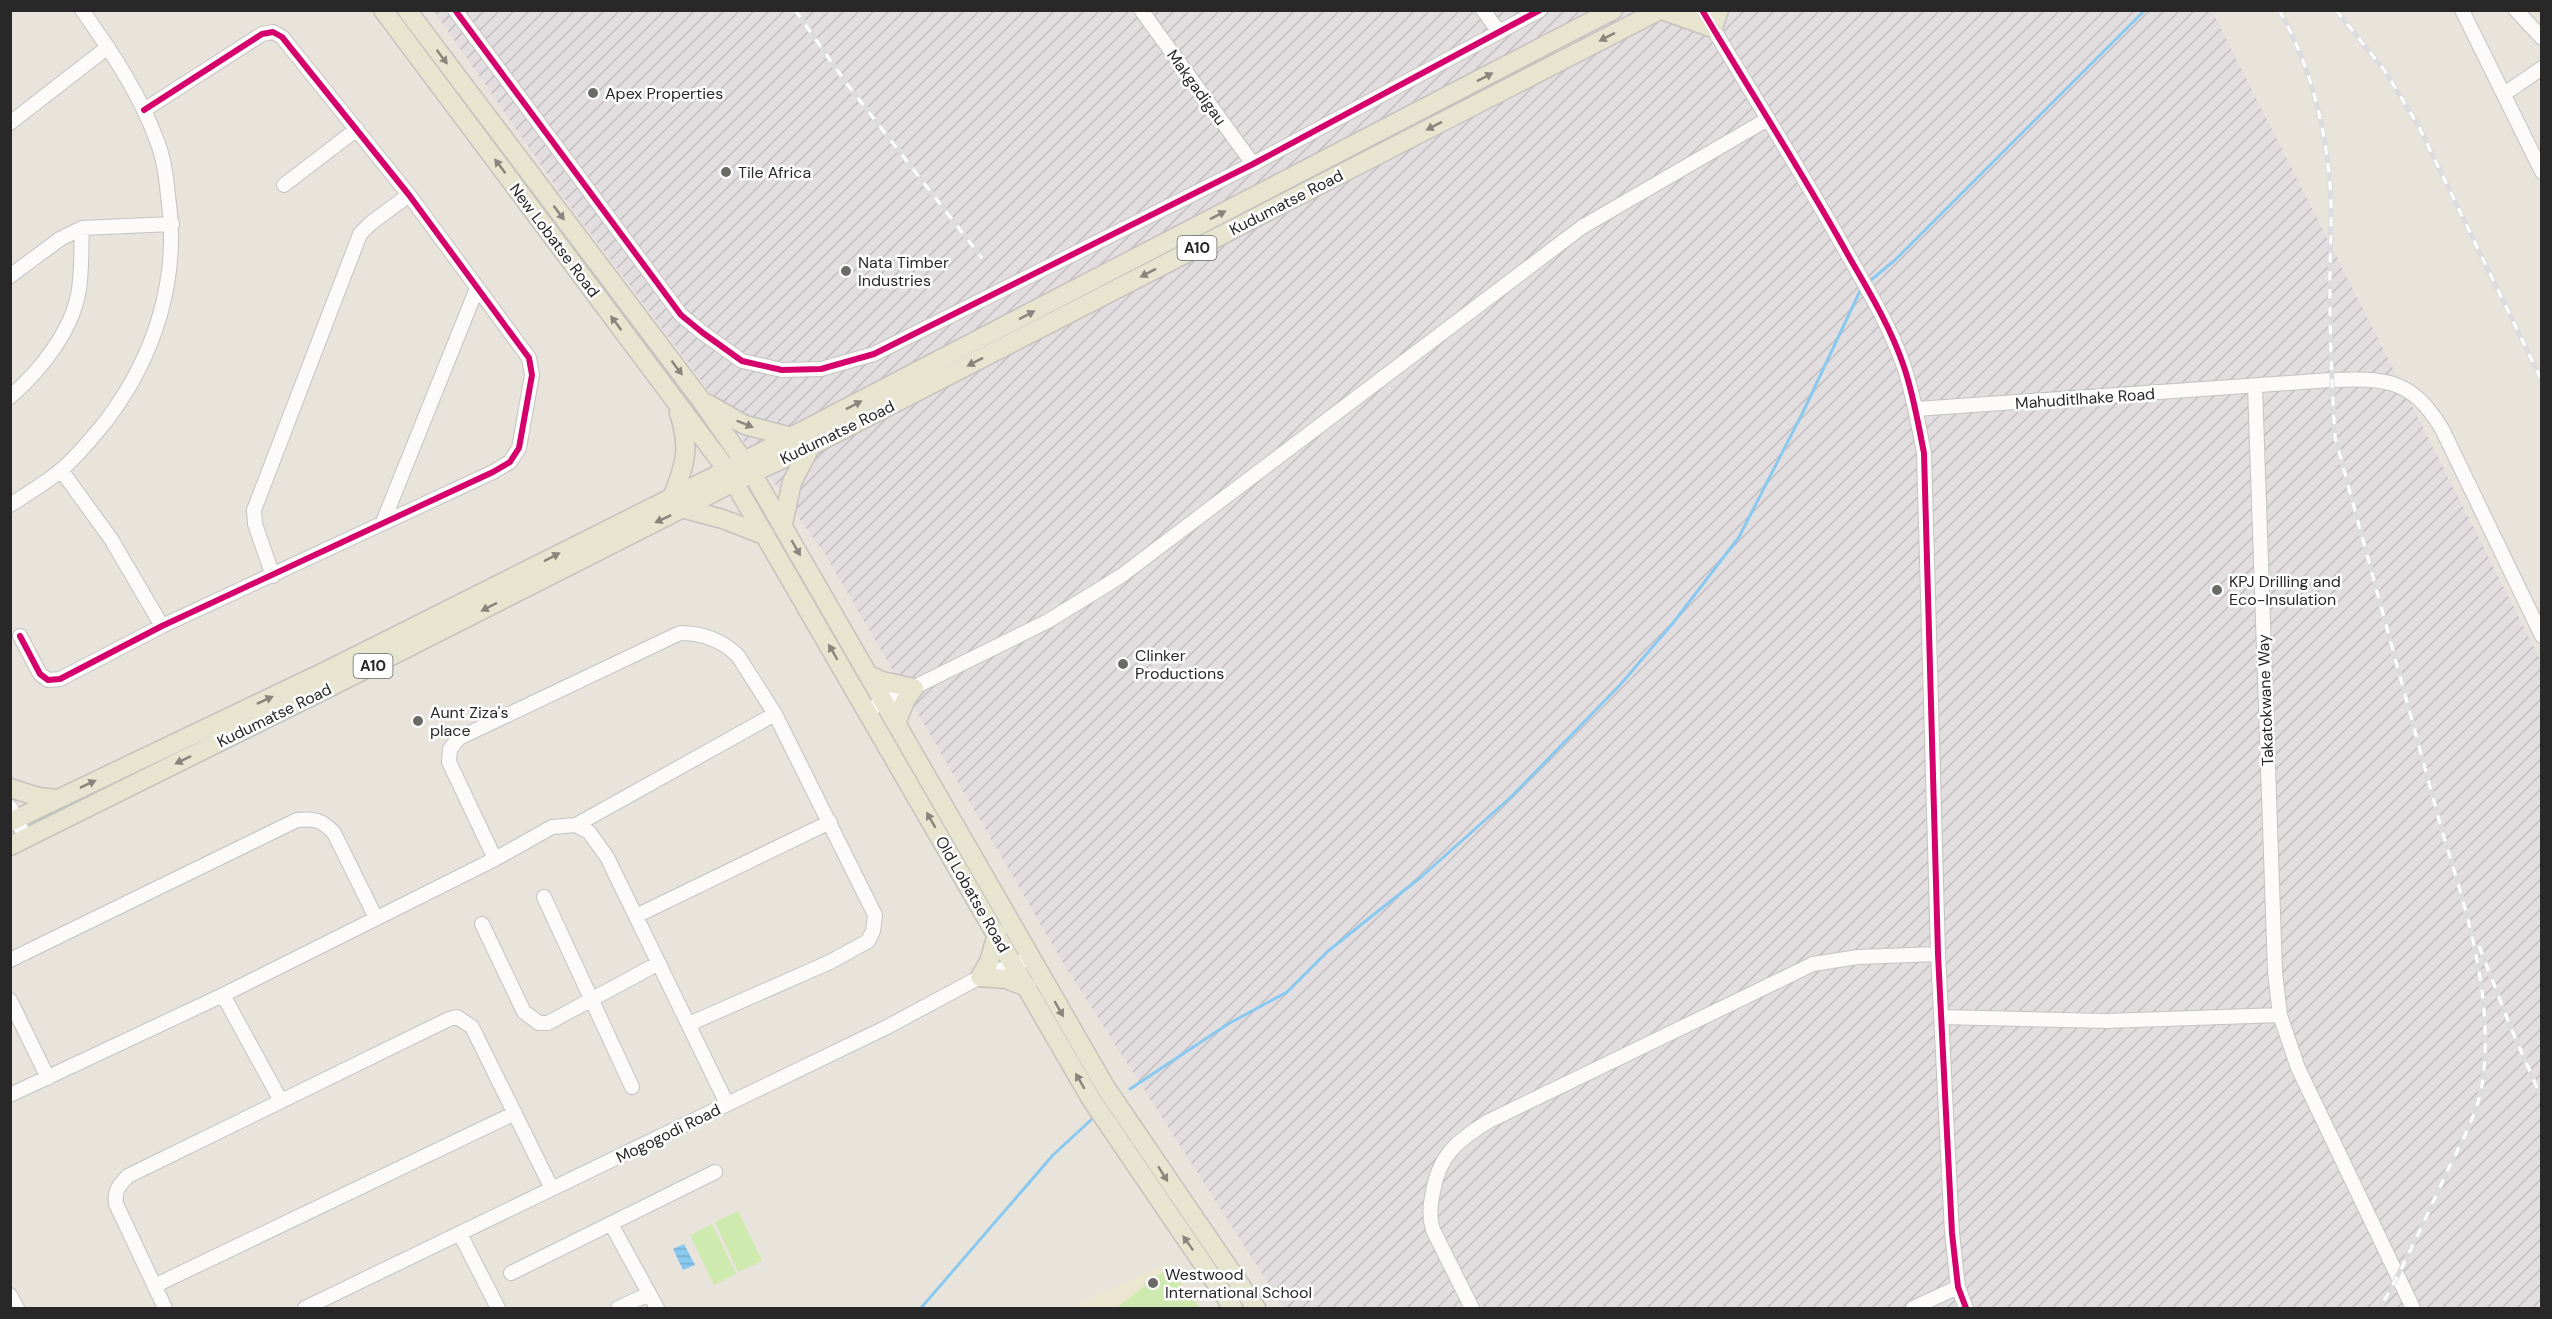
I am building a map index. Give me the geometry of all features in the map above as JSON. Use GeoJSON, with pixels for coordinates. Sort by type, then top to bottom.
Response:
{"type":"FeatureCollection","features":[{"type":"Feature","properties":{"kind":"main road","name":"New Lobatse Road"},"geometry":{"type":"LineString","coordinates":[[383,10],[731,477]]}},
{"type":"Feature","properties":{"kind":"main road"},"geometry":{"type":"LineString","coordinates":[[407,10],[701,400],[748,467],[783,524],[868,675],[876,706],[896,723],[1022,962]]}},
{"type":"Feature","properties":{"kind":"main road","name":"Kudumatse Road"},"geometry":{"type":"LineString","coordinates":[[18,842],[686,509],[792,437],[1613,10]]}},
{"type":"Feature","properties":{"kind":"main road"},"geometry":{"type":"LineString","coordinates":[[1661,10],[1713,28],[1719,10]]}},
{"type":"Feature","properties":{"kind":"main road","name":"Kudumatse Road"},"geometry":{"type":"LineString","coordinates":[[748,467],[811,446],[1661,10]]}},
{"type":"Feature","properties":{"kind":"main road"},"geometry":{"type":"LineString","coordinates":[[701,400],[745,425],[792,437]]}},
{"type":"Feature","properties":{"kind":"main road"},"geometry":{"type":"LineString","coordinates":[[673,495],[687,454],[684,429],[676,403]]}},
{"type":"Feature","properties":{"kind":"main road"},"geometry":{"type":"LineString","coordinates":[[783,524],[792,482],[811,446]]}},
{"type":"Feature","properties":{"kind":"main road","name":"Kudumatse Road"},"geometry":{"type":"LineString","coordinates":[[13,816],[56,799],[326,671],[673,495],[731,477]]}},
{"type":"Feature","properties":{"kind":"main road","name":"Old Lobatse Road"},"geometry":{"type":"LineString","coordinates":[[731,477],[766,536],[876,706],[997,934],[1022,962],[1256,1308]]}},
{"type":"Feature","properties":{"kind":"main road"},"geometry":{"type":"LineString","coordinates":[[686,509],[731,521],[766,536]]}},
{"type":"Feature","properties":{"kind":"main road"},"geometry":{"type":"LineString","coordinates":[[868,675],[882,681],[914,688],[906,699],[896,723]]}},
{"type":"Feature","properties":{"kind":"main road"},"geometry":{"type":"LineString","coordinates":[[10,788],[39,797],[56,799]]}},
{"type":"Feature","properties":{"kind":"main road"},"geometry":{"type":"LineString","coordinates":[[997,934],[991,956],[980,977],[1006,979],[1026,987]]}},
{"type":"Feature","properties":{"kind":"main road","name":"Old Lobatse Road"},"geometry":{"type":"LineString","coordinates":[[1022,962],[1026,987],[1091,1099],[1233,1308]]}},
{"type":"Feature","properties":{"kind":"street"},"geometry":{"type":"LineString","coordinates":[[10,504],[61,470],[92,438],[127,394],[151,346],[163,310],[170,273],[172,224],[158,143],[144,110],[108,47],[82,10]]}},
{"type":"Feature","properties":{"kind":"street"},"geometry":{"type":"LineString","coordinates":[[455,10],[681,315],[742,361],[782,370],[821,369],[874,354],[1252,164],[1540,10]]}},
{"type":"Feature","properties":{"kind":"street","name":"Makgadigau"},"geometry":{"type":"LineString","coordinates":[[1140,10],[1252,164]]}},
{"type":"Feature","properties":{"kind":"street"},"geometry":{"type":"LineString","coordinates":[[1483,10],[1499,32]]}},
{"type":"Feature","properties":{"kind":"street"},"geometry":{"type":"LineString","coordinates":[[1702,10],[1801,171],[1869,290],[1888,327],[1903,364],[1916,409],[1924,453],[1938,954],[1952,1233],[1958,1287],[1966,1308]]}},
{"type":"Feature","properties":{"kind":"street"},"geometry":{"type":"LineString","coordinates":[[2462,10],[2541,172]]}},
{"type":"Feature","properties":{"kind":"street"},"geometry":{"type":"LineString","coordinates":[[2516,10],[2541,38]]}},
{"type":"Feature","properties":{"kind":"street"},"geometry":{"type":"LineString","coordinates":[[20,636],[40,674],[48,680],[60,679],[162,626],[493,472],[510,462],[519,448],[532,367],[529,358],[409,195],[282,37],[267,32],[144,110]]}},
{"type":"Feature","properties":{"kind":"street"},"geometry":{"type":"LineString","coordinates":[[10,123],[108,47]]}},
{"type":"Feature","properties":{"kind":"street"},"geometry":{"type":"LineString","coordinates":[[2504,94],[2541,68]]}},
{"type":"Feature","properties":{"kind":"street"},"geometry":{"type":"LineString","coordinates":[[876,706],[1048,621],[1121,576],[1582,227],[1768,119]]}},
{"type":"Feature","properties":{"kind":"street"},"geometry":{"type":"LineString","coordinates":[[284,185],[357,129]]}},
{"type":"Feature","properties":{"kind":"street"},"geometry":{"type":"LineString","coordinates":[[273,576],[255,524],[254,510],[360,234],[409,195]]}},
{"type":"Feature","properties":{"kind":"street"},"geometry":{"type":"LineString","coordinates":[[10,276],[60,239],[82,228],[172,224]]}},
{"type":"Feature","properties":{"kind":"street"},"geometry":{"type":"LineString","coordinates":[[10,397],[41,364],[60,338],[72,315],[79,289],[82,228]]}},
{"type":"Feature","properties":{"kind":"street"},"geometry":{"type":"LineString","coordinates":[[383,522],[477,288]]}},
{"type":"Feature","properties":{"kind":"street","name":"Mahuditlhake Road"},"geometry":{"type":"LineString","coordinates":[[1916,409],[2331,380],[2378,380],[2397,385],[2415,394],[2430,409],[2442,429],[2541,636]]}},
{"type":"Feature","properties":{"kind":"street","name":"Takatokwane Way"},"geometry":{"type":"LineString","coordinates":[[2255,386],[2274,965],[2280,1015],[2298,1068],[2413,1308]]}},
{"type":"Feature","properties":{"kind":"street"},"geometry":{"type":"LineString","coordinates":[[61,470],[111,539],[162,626]]}},
{"type":"Feature","properties":{"kind":"street"},"geometry":{"type":"LineString","coordinates":[[495,859],[449,762],[450,750],[459,738],[680,633],[696,633],[730,648],[738,656],[775,714],[875,915],[873,931],[868,941],[831,962],[689,1024]]}},
{"type":"Feature","properties":{"kind":"street"},"geometry":{"type":"LineString","coordinates":[[576,825],[775,714]]}},
{"type":"Feature","properties":{"kind":"street"},"geometry":{"type":"LineString","coordinates":[[13,816],[18,842]]}},
{"type":"Feature","properties":{"kind":"street"},"geometry":{"type":"LineString","coordinates":[[10,960],[297,819],[314,818],[325,823],[334,832],[376,918]]}},
{"type":"Feature","properties":{"kind":"street"},"geometry":{"type":"LineString","coordinates":[[636,916],[830,822]]}},
{"type":"Feature","properties":{"kind":"street"},"geometry":{"type":"LineString","coordinates":[[10,1095],[223,994],[495,859],[552,827],[565,824],[576,825],[589,832],[608,857],[728,1104]]}},
{"type":"Feature","properties":{"kind":"street"},"geometry":{"type":"LineString","coordinates":[[544,897],[632,1087]]}},
{"type":"Feature","properties":{"kind":"street"},"geometry":{"type":"LineString","coordinates":[[482,924],[524,1012],[539,1023],[548,1023],[659,963]]}},
{"type":"Feature","properties":{"kind":"street"},"geometry":{"type":"LineString","coordinates":[[1472,1308],[1433,1230],[1429,1216],[1435,1178],[1445,1157],[1463,1136],[1489,1120],[1813,964],[1858,957],[1938,954]]}},
{"type":"Feature","properties":{"kind":"street","name":"Mogogodi Road"},"geometry":{"type":"LineString","coordinates":[[305,1308],[887,1027],[980,977],[1022,962]]}},
{"type":"Feature","properties":{"kind":"street"},"geometry":{"type":"LineString","coordinates":[[223,994],[281,1101]]}},
{"type":"Feature","properties":{"kind":"street"},"geometry":{"type":"LineString","coordinates":[[10,1000],[48,1078]]}},
{"type":"Feature","properties":{"kind":"street"},"geometry":{"type":"LineString","coordinates":[[1942,1017],[2106,1020],[2280,1015]]}},
{"type":"Feature","properties":{"kind":"street"},"geometry":{"type":"LineString","coordinates":[[165,1308],[116,1204],[115,1196],[118,1186],[128,1176],[457,1017],[472,1027],[552,1189]]}},
{"type":"Feature","properties":{"kind":"street"},"geometry":{"type":"LineString","coordinates":[[154,1287],[515,1113]]}},
{"type":"Feature","properties":{"kind":"street"},"geometry":{"type":"LineString","coordinates":[[511,1273],[715,1172]]}},
{"type":"Feature","properties":{"kind":"street"},"geometry":{"type":"LineString","coordinates":[[611,1224],[657,1308]]}},
{"type":"Feature","properties":{"kind":"street"},"geometry":{"type":"LineString","coordinates":[[460,1234],[498,1308]]}},
{"type":"Feature","properties":{"kind":"street"},"geometry":{"type":"LineString","coordinates":[[1913,1308],[1958,1287]]}},
{"type":"Feature","properties":{"kind":"street"},"geometry":{"type":"LineString","coordinates":[[618,1308],[649,1294]]}},
{"type":"Feature","properties":{"kind":"street"},"geometry":{"type":"LineString","coordinates":[[10,1295],[17,1308]]}},
{"type":"Feature","properties":{"kind":"shaded area"},"geometry":{"type":"Polygon","coordinates":[[[434,11],[2212,11],[2541,661],[2541,1308],[1284,1308],[1065,966],[825,554],[686,360],[564,198],[434,11]]]}},
{"type":"Feature","properties":{"kind":"shaded area","name":"Westwood International School"},"geometry":{"type":"Polygon","coordinates":[[[1168,1263],[1200,1308],[1076,1308],[1080,1303],[1168,1263]]]}},
{"type":"Feature","properties":{"kind":"green space"},"geometry":{"type":"Polygon","coordinates":[[[738,1211],[762,1261],[738,1272],[715,1222],[738,1211]]]}},
{"type":"Feature","properties":{"kind":"green space"},"geometry":{"type":"Polygon","coordinates":[[[712,1224],[736,1274],[714,1285],[690,1235],[712,1224]]]}},
{"type":"Feature","properties":{"kind":"green space"},"geometry":{"type":"Polygon","coordinates":[[[1168,1268],[1200,1308],[1116,1308],[1168,1268]]]}},
{"type":"Feature","properties":{"kind":"water"},"geometry":{"type":"Polygon","coordinates":[[[684,1244],[695,1265],[683,1270],[673,1249],[684,1244]]]}},
{"type":"Feature","properties":{"kind":"waterway"},"geometry":{"type":"LineString","coordinates":[[1871,280],[1895,260],[2145,10]]}},
{"type":"Feature","properties":{"kind":"waterway"},"geometry":{"type":"LineString","coordinates":[[1130,1089],[1228,1024],[1287,992],[1328,951],[1421,877],[1511,797],[1620,685],[1673,623],[1739,537],[1803,412],[1860,291]]}},
{"type":"Feature","properties":{"kind":"waterway"},"geometry":{"type":"LineString","coordinates":[[921,1308],[1053,1155],[1092,1119]]}},
{"type":"Feature","properties":{"kind":"railway"},"geometry":{"type":"LineString","coordinates":[[795,10],[847,84],[982,258]]}},
{"type":"Feature","properties":{"kind":"railway"},"geometry":{"type":"LineString","coordinates":[[2279,10],[2307,73],[2320,117],[2328,162],[2331,199],[2330,330],[2335,437],[2442,831],[2461,892],[2482,988],[2485,1021],[2482,1085],[2476,1108],[2414,1242],[2380,1308]]}},
{"type":"Feature","properties":{"kind":"railway"},"geometry":{"type":"LineString","coordinates":[[2336,10],[2385,71],[2419,127],[2542,381]]}},
{"type":"Feature","properties":{"kind":"railway"},"geometry":{"type":"LineString","coordinates":[[2479,946],[2542,1099]]}},
{"type":"Feature","properties":{"kind":"cycle path"},"geometry":{"type":"LineString","coordinates":[[455,10],[681,315],[742,361],[782,370],[821,369],[874,354],[1253,164],[1540,10]]}},
{"type":"Feature","properties":{"kind":"cycle path"},"geometry":{"type":"LineString","coordinates":[[1702,10],[1809,186],[1875,303],[1903,364],[1924,453],[1938,954],[1952,1233],[1958,1287],[1966,1308]]}},
{"type":"Feature","properties":{"kind":"cycle path"},"geometry":{"type":"LineString","coordinates":[[20,636],[40,674],[48,680],[60,679],[162,626],[493,472],[510,462],[519,448],[532,375],[529,358],[409,195],[282,37],[273,32],[262,34],[144,110]]}},
{"type":"Feature","properties":{"kind":"place","name":"Apex Properties"},"geometry":{"type":"Point","coordinates":[593,93]}},
{"type":"Feature","properties":{"kind":"place","name":"Tile Africa"},"geometry":{"type":"Point","coordinates":[726,172]}},
{"type":"Feature","properties":{"kind":"place","name":"Nata Timber Industries"},"geometry":{"type":"Point","coordinates":[846,271]}},
{"type":"Feature","properties":{"kind":"place","name":"KPJ Drilling and Eco-Insulation"},"geometry":{"type":"Point","coordinates":[2217,590]}},
{"type":"Feature","properties":{"kind":"place","name":"Clinker Productions"},"geometry":{"type":"Point","coordinates":[1123,664]}},
{"type":"Feature","properties":{"kind":"place","name":"Aunt Ziza's place"},"geometry":{"type":"Point","coordinates":[418,721]}},
{"type":"Feature","properties":{"kind":"place","name":"Westwood International School"},"geometry":{"type":"Point","coordinates":[1153,1283]}}]}
